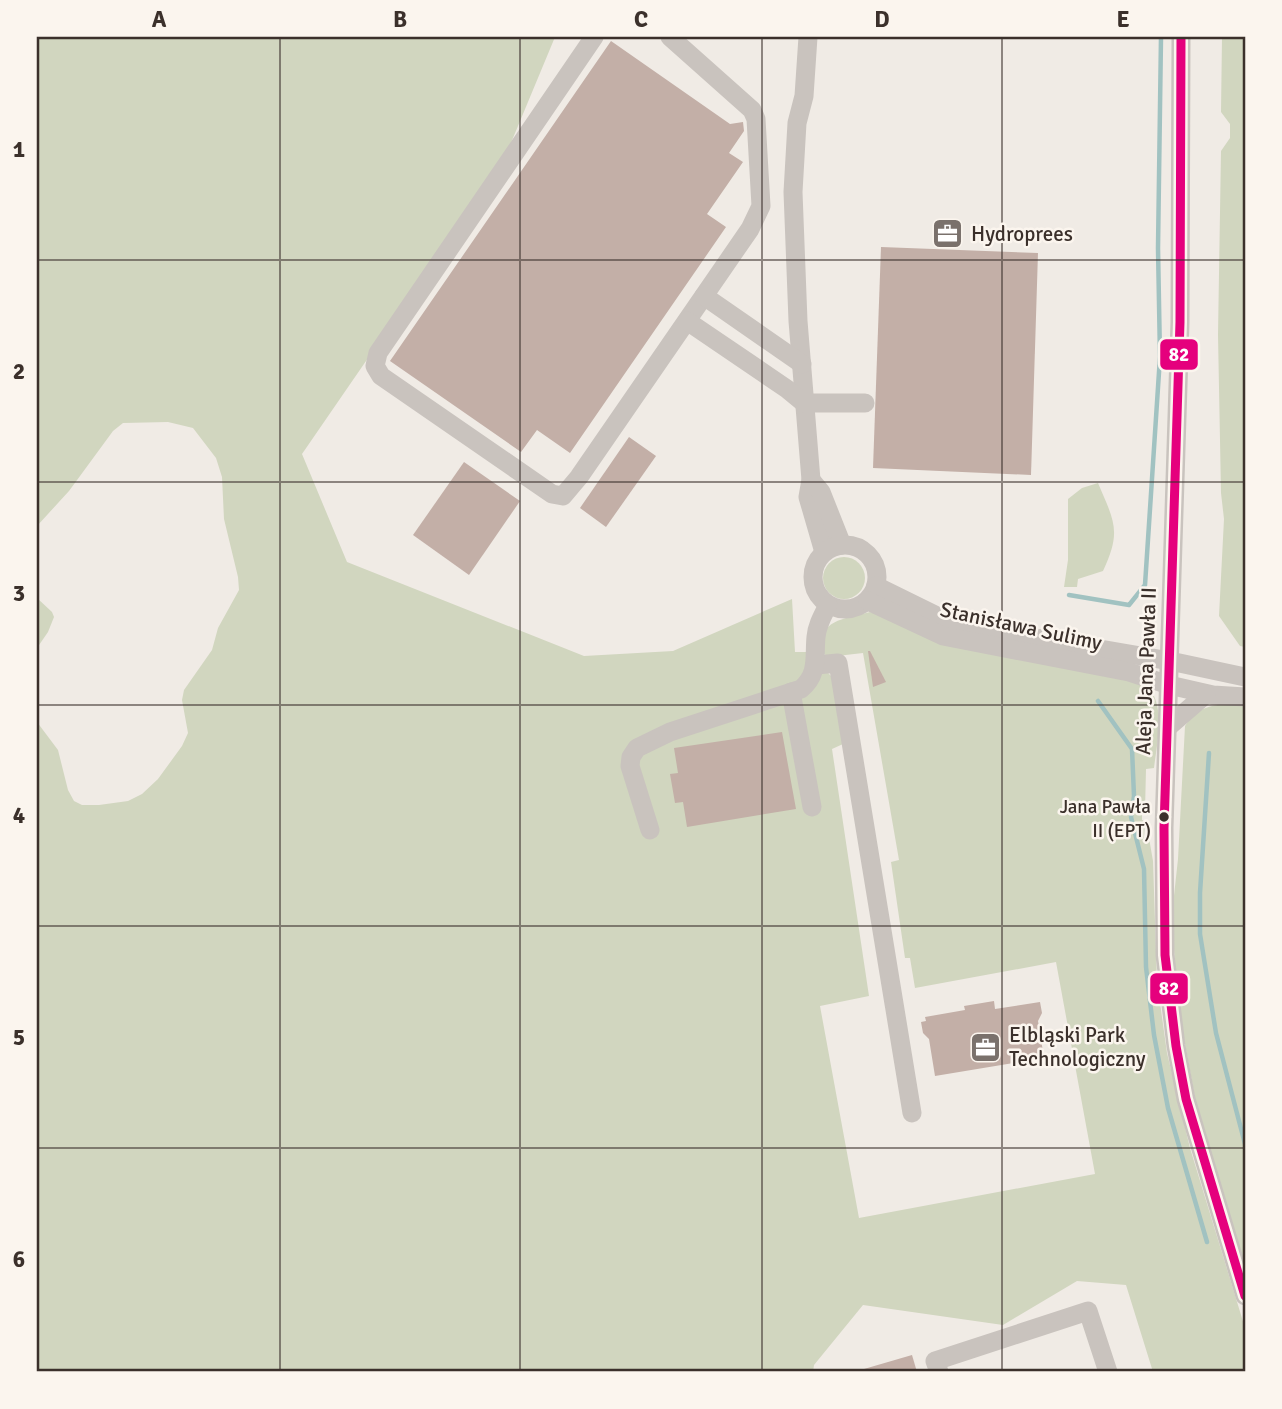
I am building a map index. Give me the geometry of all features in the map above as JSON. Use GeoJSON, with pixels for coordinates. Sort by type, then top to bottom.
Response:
{"type":"FeatureCollection","features":[{"type":"Feature","properties":{"kind":"street"},"geometry":{"type":"LineString","coordinates":[[594,37],[378,353],[375,366],[381,376],[552,494],[563,496],[579,477],[750,229],[760,196],[756,119],[752,110],[670,37]]}},
{"type":"Feature","properties":{"kind":"street"},"geometry":{"type":"LineString","coordinates":[[808,37],[804,96],[797,123],[793,196],[798,321],[811,480],[808,497],[833,548]]}},
{"type":"Feature","properties":{"kind":"street","name":"Aleja Jana Pawła II"},"geometry":{"type":"LineString","coordinates":[[1181,37],[1180,322],[1163,916],[1168,993],[1186,1099],[1245,1296]]}},
{"type":"Feature","properties":{"kind":"street"},"geometry":{"type":"LineString","coordinates":[[760,196],[793,196]]}},
{"type":"Feature","properties":{"kind":"street"},"geometry":{"type":"LineString","coordinates":[[704,296],[802,364]]}},
{"type":"Feature","properties":{"kind":"street"},"geometry":{"type":"LineString","coordinates":[[687,321],[804,403],[865,403]]}},
{"type":"Feature","properties":{"kind":"street"},"geometry":{"type":"LineString","coordinates":[[833,548],[862,550],[870,556],[878,576],[872,593],[859,607],[849,610],[828,605],[819,597],[814,586],[816,562],[833,548]]}},
{"type":"Feature","properties":{"kind":"street","name":"Stanisława Sulimy"},"geometry":{"type":"LineString","coordinates":[[872,593],[977,628],[1170,661],[1245,677]]}},
{"type":"Feature","properties":{"kind":"street","name":"Stanisława Sulimy"},"geometry":{"type":"LineString","coordinates":[[872,593],[943,636],[1129,672],[1206,694],[1245,698]]}},
{"type":"Feature","properties":{"kind":"street"},"geometry":{"type":"LineString","coordinates":[[650,830],[629,766],[637,748],[670,733],[802,689],[810,682],[816,664],[816,636],[828,605]]}},
{"type":"Feature","properties":{"kind":"street"},"geometry":{"type":"LineString","coordinates":[[816,664],[838,663],[912,1113]]}},
{"type":"Feature","properties":{"kind":"street"},"geometry":{"type":"LineString","coordinates":[[791,692],[812,807]]}},
{"type":"Feature","properties":{"kind":"street"},"geometry":{"type":"LineString","coordinates":[[1168,727],[1206,694]]}},
{"type":"Feature","properties":{"kind":"street"},"geometry":{"type":"LineString","coordinates":[[939,1372],[935,1361],[1088,1311],[1108,1372]]}},
{"type":"Feature","properties":{"kind":"green space"},"geometry":{"type":"Polygon","coordinates":[[[37,37],[555,37],[503,162],[302,454],[347,562],[584,656],[673,651],[792,599],[795,652],[808,652],[832,677],[843,744],[832,749],[869,996],[820,1006],[859,1218],[1095,1174],[1056,962],[915,988],[910,958],[905,958],[891,862],[899,860],[863,653],[828,657],[823,653],[824,633],[834,622],[870,612],[1145,684],[1156,701],[1159,723],[1154,768],[1146,769],[1145,811],[1142,811],[1142,820],[1145,821],[1144,837],[1149,838],[1153,861],[1157,981],[1167,1053],[1190,1148],[1245,1328],[1245,1372],[1153,1372],[1126,1285],[1077,1281],[1003,1325],[863,1305],[814,1365],[813,1372],[37,1372],[37,722],[58,750],[68,790],[74,801],[82,805],[99,805],[128,801],[142,794],[158,779],[182,746],[188,733],[182,700],[184,690],[212,650],[218,628],[239,590],[224,519],[222,477],[216,458],[193,428],[168,422],[123,423],[113,431],[69,491],[37,526],[37,37]]]}},
{"type":"Feature","properties":{"kind":"green space"},"geometry":{"type":"Polygon","coordinates":[[[1222,37],[1245,37],[1245,647],[1240,646],[1219,616],[1224,519],[1221,493],[1218,335],[1221,151],[1230,138],[1230,124],[1221,112],[1222,37]]]}},
{"type":"Feature","properties":{"kind":"green space"},"geometry":{"type":"Polygon","coordinates":[[[1098,483],[1114,526],[1109,557],[1103,571],[1078,579],[1077,587],[1064,587],[1068,560],[1068,499],[1082,488],[1098,483]]]}},
{"type":"Feature","properties":{"kind":"green space"},"geometry":{"type":"Polygon","coordinates":[[[844,557],[859,563],[865,578],[859,593],[844,599],[829,593],[823,578],[829,563],[844,557]]]}},
{"type":"Feature","properties":{"kind":"green space"},"geometry":{"type":"Polygon","coordinates":[[[37,598],[54,617],[37,648],[37,598]]]}},
{"type":"Feature","properties":{"kind":"green space"},"geometry":{"type":"Polygon","coordinates":[[[1230,703],[1245,704],[1245,1270],[1196,1103],[1177,1001],[1172,914],[1178,859],[1185,726],[1199,711],[1230,703]]]}},
{"type":"Feature","properties":{"kind":"building"},"geometry":{"type":"Polygon","coordinates":[[[611,41],[730,124],[743,122],[744,131],[729,153],[743,162],[707,214],[726,227],[570,453],[537,430],[521,452],[390,361],[611,41]]]}},
{"type":"Feature","properties":{"kind":"building"},"geometry":{"type":"Polygon","coordinates":[[[881,247],[1038,253],[1031,475],[873,468],[881,247]]]}},
{"type":"Feature","properties":{"kind":"building"},"geometry":{"type":"Polygon","coordinates":[[[629,437],[656,456],[606,527],[580,508],[629,437]]]}},
{"type":"Feature","properties":{"kind":"building"},"geometry":{"type":"Polygon","coordinates":[[[464,462],[520,501],[469,575],[413,535],[464,462]]]}},
{"type":"Feature","properties":{"kind":"building"},"geometry":{"type":"Polygon","coordinates":[[[868,651],[886,682],[873,687],[868,651]]]}},
{"type":"Feature","properties":{"kind":"building"},"geometry":{"type":"Polygon","coordinates":[[[782,732],[796,809],[687,827],[683,802],[675,803],[670,774],[678,773],[674,748],[782,732]]]}},
{"type":"Feature","properties":{"kind":"building","name":"Elbląski Park Technologiczny"},"geometry":{"type":"Polygon","coordinates":[[[994,1001],[995,1009],[1040,1002],[1042,1013],[1038,1021],[1044,1058],[935,1076],[929,1039],[923,1033],[921,1022],[926,1021],[925,1017],[965,1010],[964,1006],[994,1001]]]}},
{"type":"Feature","properties":{"kind":"building"},"geometry":{"type":"Polygon","coordinates":[[[912,1355],[917,1372],[865,1372],[864,1369],[912,1355]]]}},
{"type":"Feature","properties":{"kind":"waterway"},"geometry":{"type":"LineString","coordinates":[[1069,595],[1129,605],[1145,585],[1160,357],[1158,248],[1161,37]]}},
{"type":"Feature","properties":{"kind":"waterway"},"geometry":{"type":"LineString","coordinates":[[1098,701],[1132,749],[1134,796],[1131,817],[1144,869],[1146,967],[1154,1035],[1168,1108],[1207,1242]]}},
{"type":"Feature","properties":{"kind":"waterway"},"geometry":{"type":"LineString","coordinates":[[1209,753],[1200,934],[1216,1033],[1245,1144]]}},
{"type":"Feature","properties":{"kind":"transit line","name":"82"},"geometry":{"type":"LineString","coordinates":[[1181,37],[1180,322],[1164,828],[1165,955],[1176,1046],[1186,1099],[1245,1296]]}},
{"type":"Feature","properties":{"kind":"place","name":"Hydroprees"},"geometry":{"type":"Point","coordinates":[948,234]}},
{"type":"Feature","properties":{"kind":"place","name":"Jana Pawła II (EPT)"},"geometry":{"type":"Point","coordinates":[1164,817]}},
{"type":"Feature","properties":{"kind":"place","name":"Elbląski Park Technologiczny"},"geometry":{"type":"Point","coordinates":[986,1047]}}]}
